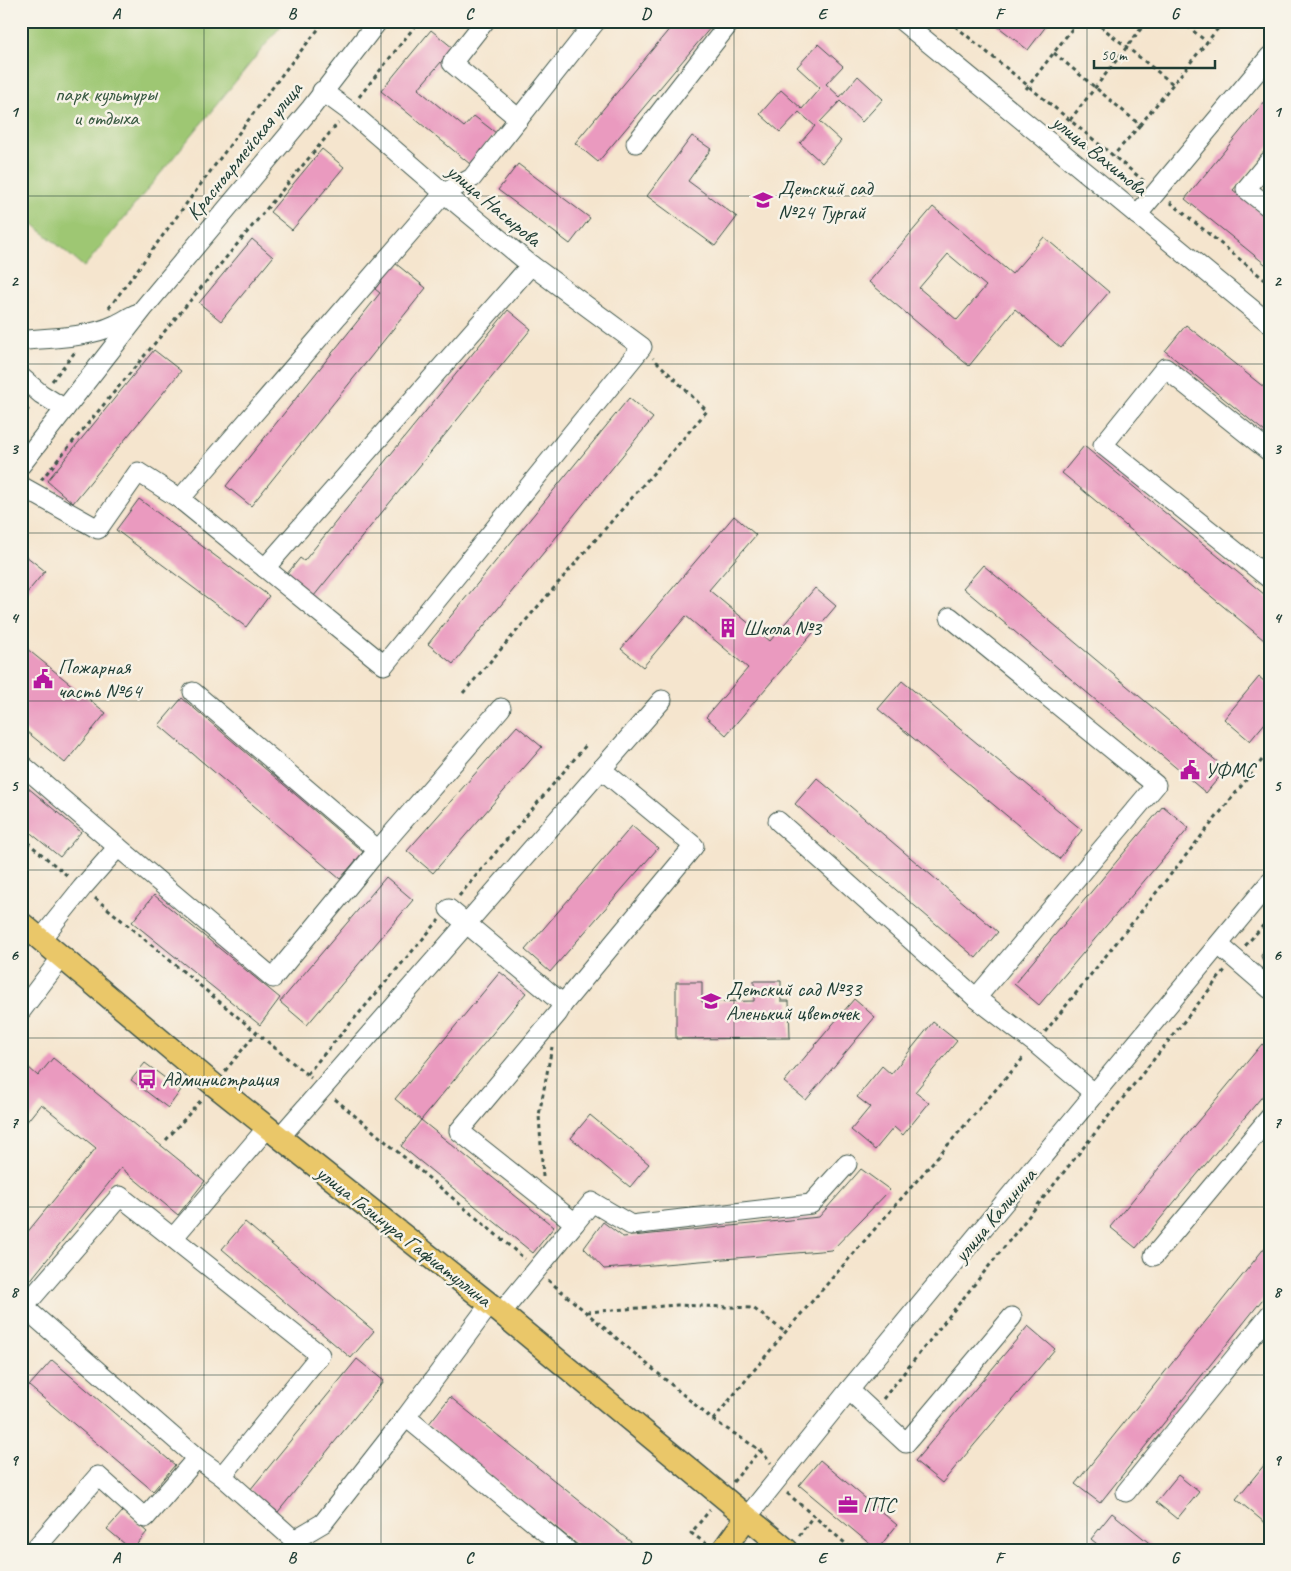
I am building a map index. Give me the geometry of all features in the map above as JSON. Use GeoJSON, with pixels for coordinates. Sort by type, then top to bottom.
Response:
{"type":"FeatureCollection","features":[{"type":"Feature","properties":{"kind":"main road","name":"улица Газинура Гафиатуллина"},"geometry":{"type":"LineString","coordinates":[[21,923],[273,1133],[495,1308],[747,1517],[791,1546]]}},
{"type":"Feature","properties":{"kind":"main road","name":"улица Калинина"},"geometry":{"type":"LineString","coordinates":[[723,1550],[747,1517]]}},
{"type":"Feature","properties":{"kind":"street","name":"Красноармейская улица"},"geometry":{"type":"LineString","coordinates":[[21,465],[143,309],[311,108],[378,21]]}},
{"type":"Feature","properties":{"kind":"street"},"geometry":{"type":"LineString","coordinates":[[485,21],[452,63],[519,119]]}},
{"type":"Feature","properties":{"kind":"street"},"geometry":{"type":"LineString","coordinates":[[180,499],[444,193],[472,178],[596,21]]}},
{"type":"Feature","properties":{"kind":"street"},"geometry":{"type":"LineString","coordinates":[[636,143],[731,21]]}},
{"type":"Feature","properties":{"kind":"street","name":"улица Вахитова"},"geometry":{"type":"LineString","coordinates":[[902,21],[1270,324]]}},
{"type":"Feature","properties":{"kind":"street"},"geometry":{"type":"LineString","coordinates":[[1137,215],[1270,56]]}},
{"type":"Feature","properties":{"kind":"street","name":"улица Насырова"},"geometry":{"type":"LineString","coordinates":[[322,92],[348,110],[531,265],[642,347]]}},
{"type":"Feature","properties":{"kind":"street"},"geometry":{"type":"LineString","coordinates":[[1270,160],[1246,189],[1270,208]]}},
{"type":"Feature","properties":{"kind":"street"},"geometry":{"type":"LineString","coordinates":[[265,568],[531,265]]}},
{"type":"Feature","properties":{"kind":"street"},"geometry":{"type":"LineString","coordinates":[[21,339],[60,338],[91,332],[114,326],[143,309]]}},
{"type":"Feature","properties":{"kind":"street"},"geometry":{"type":"LineString","coordinates":[[26,489],[98,529],[138,472],[180,499],[384,665],[642,347]]}},
{"type":"Feature","properties":{"kind":"street"},"geometry":{"type":"LineString","coordinates":[[1270,452],[1165,368],[1103,445],[1270,579]]}},
{"type":"Feature","properties":{"kind":"street"},"geometry":{"type":"LineString","coordinates":[[21,377],[41,394],[65,409]]}},
{"type":"Feature","properties":{"kind":"street"},"geometry":{"type":"LineString","coordinates":[[950,618],[1156,784],[976,998]]}},
{"type":"Feature","properties":{"kind":"street"},"geometry":{"type":"LineString","coordinates":[[193,692],[378,850]]}},
{"type":"Feature","properties":{"kind":"street"},"geometry":{"type":"LineString","coordinates":[[173,1238],[273,1133],[323,1088],[662,700]]}},
{"type":"Feature","properties":{"kind":"street"},"geometry":{"type":"LineString","coordinates":[[21,764],[273,978],[378,850],[501,708]]}},
{"type":"Feature","properties":{"kind":"street"},"geometry":{"type":"LineString","coordinates":[[575,1222],[459,1131],[694,846],[601,769]]}},
{"type":"Feature","properties":{"kind":"street"},"geometry":{"type":"LineString","coordinates":[[778,821],[976,998],[1036,1044],[1095,1094]]}},
{"type":"Feature","properties":{"kind":"street"},"geometry":{"type":"LineString","coordinates":[[41,939],[118,847]]}},
{"type":"Feature","properties":{"kind":"street","name":"улица Калинина"},"geometry":{"type":"LineString","coordinates":[[747,1517],[849,1390],[1270,882]]}},
{"type":"Feature","properties":{"kind":"street"},"geometry":{"type":"LineString","coordinates":[[449,908],[563,1004]]}},
{"type":"Feature","properties":{"kind":"street"},"geometry":{"type":"LineString","coordinates":[[1219,944],[1270,989]]}},
{"type":"Feature","properties":{"kind":"street"},"geometry":{"type":"LineString","coordinates":[[21,1011],[62,957]]}},
{"type":"Feature","properties":{"kind":"street"},"geometry":{"type":"LineString","coordinates":[[1154,1256],[1270,1118]]}},
{"type":"Feature","properties":{"kind":"street"},"geometry":{"type":"LineString","coordinates":[[222,1476],[320,1355],[120,1196],[27,1292],[24,1307],[294,1540],[323,1523],[495,1308],[536,1269],[592,1202],[631,1225],[811,1204],[847,1164]]}},
{"type":"Feature","properties":{"kind":"street"},"geometry":{"type":"LineString","coordinates":[[1126,1492],[1270,1314]]}},
{"type":"Feature","properties":{"kind":"street"},"geometry":{"type":"LineString","coordinates":[[849,1390],[906,1444],[1012,1317]]}},
{"type":"Feature","properties":{"kind":"street"},"geometry":{"type":"LineString","coordinates":[[406,1417],[567,1550]]}},
{"type":"Feature","properties":{"kind":"street"},"geometry":{"type":"LineString","coordinates":[[34,1550],[98,1476],[145,1518],[197,1458]]}},
{"type":"Feature","properties":{"kind":"path"},"geometry":{"type":"LineString","coordinates":[[109,308],[325,21]]}},
{"type":"Feature","properties":{"kind":"path"},"geometry":{"type":"LineString","coordinates":[[26,489],[348,110],[419,21]]}},
{"type":"Feature","properties":{"kind":"path"},"geometry":{"type":"LineString","coordinates":[[949,21],[1027,88],[1070,120],[1270,284]]}},
{"type":"Feature","properties":{"kind":"path"},"geometry":{"type":"LineString","coordinates":[[1027,88],[1078,21]]}},
{"type":"Feature","properties":{"kind":"path"},"geometry":{"type":"LineString","coordinates":[[1094,21],[1173,84]]}},
{"type":"Feature","properties":{"kind":"path"},"geometry":{"type":"LineString","coordinates":[[1070,120],[1147,21]]}},
{"type":"Feature","properties":{"kind":"path"},"geometry":{"type":"LineString","coordinates":[[1181,21],[1207,42]]}},
{"type":"Feature","properties":{"kind":"path"},"geometry":{"type":"LineString","coordinates":[[1113,156],[1224,21]]}},
{"type":"Feature","properties":{"kind":"path"},"geometry":{"type":"LineString","coordinates":[[1054,53],[1140,125]]}},
{"type":"Feature","properties":{"kind":"path"},"geometry":{"type":"LineString","coordinates":[[21,418],[91,332]]}},
{"type":"Feature","properties":{"kind":"path"},"geometry":{"type":"LineString","coordinates":[[462,693],[707,411],[642,347]]}},
{"type":"Feature","properties":{"kind":"path"},"geometry":{"type":"LineString","coordinates":[[307,1074],[587,744]]}},
{"type":"Feature","properties":{"kind":"path"},"geometry":{"type":"LineString","coordinates":[[713,1420],[785,1332],[1036,1044],[1270,750]]}},
{"type":"Feature","properties":{"kind":"path"},"geometry":{"type":"LineString","coordinates":[[21,837],[307,1074],[713,1420],[760,1450],[781,1474],[784,1490],[853,1550]]}},
{"type":"Feature","properties":{"kind":"path"},"geometry":{"type":"LineString","coordinates":[[872,1412],[1234,958],[1270,918]]}},
{"type":"Feature","properties":{"kind":"path"},"geometry":{"type":"LineString","coordinates":[[544,1198],[539,1115],[553,1041]]}},
{"type":"Feature","properties":{"kind":"path"},"geometry":{"type":"LineString","coordinates":[[587,1312],[677,1305],[753,1308],[785,1332]]}},
{"type":"Feature","properties":{"kind":"path"},"geometry":{"type":"LineString","coordinates":[[791,1546],[813,1516]]}},
{"type":"Feature","properties":{"kind":"green space","name":"парк культуры и отдыха"},"geometry":{"type":"Polygon","coordinates":[[[21,21],[285,21],[84,267],[21,214],[21,21]]]}},
{"type":"Feature","properties":{"kind":"building"},"geometry":{"type":"Polygon","coordinates":[[[676,21],[716,21],[598,162],[575,143],[676,21]]]}},
{"type":"Feature","properties":{"kind":"building"},"geometry":{"type":"Polygon","coordinates":[[[991,21],[1050,21],[1028,50],[991,21]]]}},
{"type":"Feature","properties":{"kind":"building"},"geometry":{"type":"Polygon","coordinates":[[[431,30],[453,48],[418,89],[464,127],[474,116],[496,133],[470,164],[381,91],[431,30]]]}},
{"type":"Feature","properties":{"kind":"building"},"geometry":{"type":"Polygon","coordinates":[[[818,44],[843,66],[826,84],[840,97],[858,76],[883,99],[862,122],[840,101],[820,122],[841,141],[822,163],[800,143],[815,126],[799,112],[780,132],[760,114],[781,90],[802,109],[820,88],[797,67],[818,44]]]}},
{"type":"Feature","properties":{"kind":"building"},"geometry":{"type":"Polygon","coordinates":[[[1270,95],[1270,145],[1233,190],[1270,220],[1270,268],[1185,199],[1270,95]]]}},
{"type":"Feature","properties":{"kind":"building"},"geometry":{"type":"Polygon","coordinates":[[[692,136],[711,149],[688,181],[737,217],[715,246],[647,196],[692,136]]]}},
{"type":"Feature","properties":{"kind":"building"},"geometry":{"type":"Polygon","coordinates":[[[322,149],[344,167],[292,230],[270,212],[322,149]]]}},
{"type":"Feature","properties":{"kind":"building"},"geometry":{"type":"Polygon","coordinates":[[[518,164],[590,218],[570,244],[498,190],[518,164]]]}},
{"type":"Feature","properties":{"kind":"building"},"geometry":{"type":"Polygon","coordinates":[[[933,207],[1012,274],[1044,237],[1109,292],[1061,348],[1015,309],[969,366],[869,282],[933,207]],[[948,254],[919,288],[957,320],[986,286],[948,254]]]}},
{"type":"Feature","properties":{"kind":"building"},"geometry":{"type":"Polygon","coordinates":[[[252,239],[273,257],[221,321],[199,303],[252,239]]]}},
{"type":"Feature","properties":{"kind":"building"},"geometry":{"type":"Polygon","coordinates":[[[395,263],[426,288],[251,506],[226,486],[380,293],[375,289],[395,263]]]}},
{"type":"Feature","properties":{"kind":"building"},"geometry":{"type":"Polygon","coordinates":[[[508,310],[531,329],[309,602],[282,580],[300,558],[304,561],[508,310]]]}},
{"type":"Feature","properties":{"kind":"building"},"geometry":{"type":"Polygon","coordinates":[[[1186,325],[1270,392],[1270,436],[1165,351],[1186,325]]]}},
{"type":"Feature","properties":{"kind":"building"},"geometry":{"type":"Polygon","coordinates":[[[154,350],[181,371],[73,503],[47,481],[154,350]]]}},
{"type":"Feature","properties":{"kind":"building"},"geometry":{"type":"Polygon","coordinates":[[[629,398],[653,418],[453,664],[428,644],[629,398]]]}},
{"type":"Feature","properties":{"kind":"building"},"geometry":{"type":"Polygon","coordinates":[[[1084,446],[1270,599],[1270,645],[1062,473],[1084,446]]]}},
{"type":"Feature","properties":{"kind":"building"},"geometry":{"type":"Polygon","coordinates":[[[139,499],[269,596],[246,627],[116,530],[139,499]]]}},
{"type":"Feature","properties":{"kind":"building","name":"Школа №3"},"geometry":{"type":"Polygon","coordinates":[[[734,516],[756,535],[709,590],[770,641],[815,588],[836,606],[726,735],[706,717],[748,668],[686,616],[643,667],[621,649],[734,516]]]}},
{"type":"Feature","properties":{"kind":"building"},"geometry":{"type":"Polygon","coordinates":[[[21,552],[45,571],[21,600],[21,552]]]}},
{"type":"Feature","properties":{"kind":"building"},"geometry":{"type":"Polygon","coordinates":[[[983,565],[1226,769],[1206,793],[963,588],[983,565]]]}},
{"type":"Feature","properties":{"kind":"building","name":"Пожарная часть №64"},"geometry":{"type":"Polygon","coordinates":[[[21,644],[106,713],[65,763],[21,727],[21,644]]]}},
{"type":"Feature","properties":{"kind":"building"},"geometry":{"type":"Polygon","coordinates":[[[1259,677],[1270,686],[1270,717],[1250,741],[1224,719],[1259,677]]]}},
{"type":"Feature","properties":{"kind":"building"},"geometry":{"type":"Polygon","coordinates":[[[902,681],[1082,830],[1059,859],[878,709],[902,681]]]}},
{"type":"Feature","properties":{"kind":"building"},"geometry":{"type":"Polygon","coordinates":[[[182,698],[363,852],[340,879],[159,725],[182,698]]]}},
{"type":"Feature","properties":{"kind":"building"},"geometry":{"type":"Polygon","coordinates":[[[517,726],[542,747],[433,873],[407,851],[517,726]]]}},
{"type":"Feature","properties":{"kind":"building"},"geometry":{"type":"Polygon","coordinates":[[[817,778],[998,932],[976,958],[795,804],[817,778]]]}},
{"type":"Feature","properties":{"kind":"building"},"geometry":{"type":"Polygon","coordinates":[[[21,782],[81,832],[60,857],[21,825],[21,782]]]}},
{"type":"Feature","properties":{"kind":"building"},"geometry":{"type":"Polygon","coordinates":[[[1163,806],[1189,828],[1039,1005],[1014,984],[1163,806]]]}},
{"type":"Feature","properties":{"kind":"building"},"geometry":{"type":"Polygon","coordinates":[[[632,826],[658,848],[550,972],[525,950],[632,826]]]}},
{"type":"Feature","properties":{"kind":"building"},"geometry":{"type":"Polygon","coordinates":[[[386,877],[413,900],[307,1025],[280,1002],[386,877]]]}},
{"type":"Feature","properties":{"kind":"building"},"geometry":{"type":"Polygon","coordinates":[[[154,895],[280,998],[260,1025],[132,922],[154,895]]]}},
{"type":"Feature","properties":{"kind":"building"},"geometry":{"type":"Polygon","coordinates":[[[1270,942],[1270,980],[1260,972],[1265,966],[1261,956],[1266,945],[1270,942]]]}},
{"type":"Feature","properties":{"kind":"building"},"geometry":{"type":"Polygon","coordinates":[[[500,972],[526,993],[421,1120],[395,1099],[500,972]]]}},
{"type":"Feature","properties":{"kind":"building"},"geometry":{"type":"Polygon","coordinates":[[[754,981],[781,981],[781,1001],[789,1001],[790,1038],[676,1039],[676,982],[702,982],[702,1002],[754,1001],[754,981]]]}},
{"type":"Feature","properties":{"kind":"building"},"geometry":{"type":"Polygon","coordinates":[[[854,999],[875,1017],[806,1100],[784,1082],[854,999]]]}},
{"type":"Feature","properties":{"kind":"building"},"geometry":{"type":"Polygon","coordinates":[[[933,1022],[957,1041],[915,1092],[929,1103],[903,1135],[894,1127],[875,1150],[851,1130],[870,1107],[857,1097],[882,1066],[891,1074],[933,1022]]]}},
{"type":"Feature","properties":{"kind":"building"},"geometry":{"type":"Polygon","coordinates":[[[1262,1044],[1270,1051],[1270,1087],[1136,1248],[1110,1227],[1262,1044]]]}},
{"type":"Feature","properties":{"kind":"building"},"geometry":{"type":"Polygon","coordinates":[[[53,1058],[205,1181],[178,1215],[121,1168],[29,1282],[21,1276],[21,1240],[96,1148],[41,1104],[21,1129],[21,1076],[28,1067],[38,1076],[53,1058]]]}},
{"type":"Feature","properties":{"kind":"building"},"geometry":{"type":"Polygon","coordinates":[[[145,1063],[181,1090],[168,1108],[131,1080],[145,1063]]]}},
{"type":"Feature","properties":{"kind":"building"},"geometry":{"type":"Polygon","coordinates":[[[590,1115],[649,1164],[630,1187],[571,1138],[590,1115]]]}},
{"type":"Feature","properties":{"kind":"building"},"geometry":{"type":"Polygon","coordinates":[[[421,1120],[554,1227],[533,1253],[401,1146],[421,1120]]]}},
{"type":"Feature","properties":{"kind":"building"},"geometry":{"type":"Polygon","coordinates":[[[861,1169],[890,1190],[832,1250],[604,1269],[584,1248],[603,1222],[623,1237],[819,1217],[861,1169]]]}},
{"type":"Feature","properties":{"kind":"building"},"geometry":{"type":"Polygon","coordinates":[[[245,1222],[374,1331],[351,1358],[222,1249],[245,1222]]]}},
{"type":"Feature","properties":{"kind":"building"},"geometry":{"type":"Polygon","coordinates":[[[1270,1241],[1270,1290],[1100,1503],[1075,1484],[1270,1241]]]}},
{"type":"Feature","properties":{"kind":"building"},"geometry":{"type":"Polygon","coordinates":[[[1028,1326],[1055,1349],[942,1483],[915,1461],[1028,1326]]]}},
{"type":"Feature","properties":{"kind":"building"},"geometry":{"type":"Polygon","coordinates":[[[357,1359],[384,1381],[278,1512],[250,1490],[357,1359]]]}},
{"type":"Feature","properties":{"kind":"building"},"geometry":{"type":"Polygon","coordinates":[[[52,1360],[175,1465],[153,1491],[29,1386],[52,1360]]]}},
{"type":"Feature","properties":{"kind":"building"},"geometry":{"type":"Polygon","coordinates":[[[450,1397],[636,1546],[632,1550],[584,1550],[428,1425],[450,1397]]]}},
{"type":"Feature","properties":{"kind":"building"},"geometry":{"type":"Polygon","coordinates":[[[1270,1458],[1270,1527],[1236,1499],[1270,1458]]]}},
{"type":"Feature","properties":{"kind":"building","name":"ПТС"},"geometry":{"type":"Polygon","coordinates":[[[820,1460],[897,1525],[877,1550],[799,1485],[820,1460]]]}},
{"type":"Feature","properties":{"kind":"building"},"geometry":{"type":"Polygon","coordinates":[[[1178,1475],[1199,1492],[1177,1519],[1156,1502],[1178,1475]]]}},
{"type":"Feature","properties":{"kind":"building"},"geometry":{"type":"Polygon","coordinates":[[[123,1511],[147,1532],[132,1550],[107,1529],[123,1511]]]}},
{"type":"Feature","properties":{"kind":"building"},"geometry":{"type":"Polygon","coordinates":[[[1112,1513],[1158,1550],[1093,1550],[1097,1544],[1091,1539],[1112,1513]]]}},
{"type":"Feature","properties":{"kind":"place","name":"Детский сад №24 Тургай"},"geometry":{"type":"Point","coordinates":[763,200]}},
{"type":"Feature","properties":{"kind":"place","name":"Школа №3"},"geometry":{"type":"Point","coordinates":[728,628]}},
{"type":"Feature","properties":{"kind":"place","name":"Пожарная часть №64"},"geometry":{"type":"Point","coordinates":[43,679]}},
{"type":"Feature","properties":{"kind":"place","name":"УФМС"},"geometry":{"type":"Point","coordinates":[1190,770]}},
{"type":"Feature","properties":{"kind":"place","name":"Детский сад №33 Аленький цветочек"},"geometry":{"type":"Point","coordinates":[711,1001]}},
{"type":"Feature","properties":{"kind":"place","name":"Администрация"},"geometry":{"type":"Point","coordinates":[147,1079]}},
{"type":"Feature","properties":{"kind":"place","name":"ПТС"},"geometry":{"type":"Point","coordinates":[848,1505]}}]}
